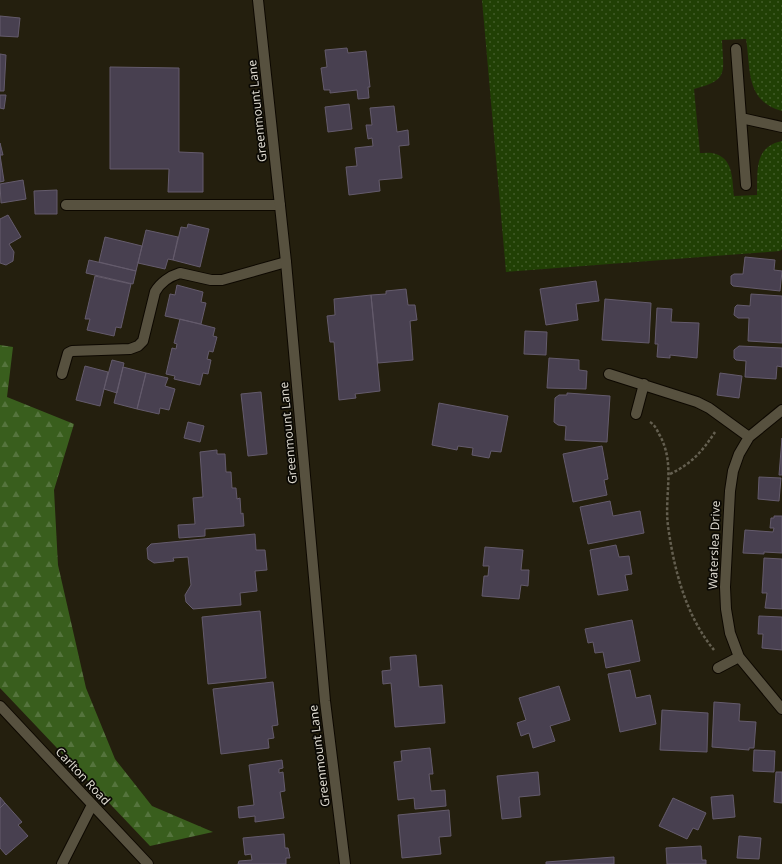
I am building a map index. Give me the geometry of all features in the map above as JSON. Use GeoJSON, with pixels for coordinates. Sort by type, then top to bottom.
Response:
{"type":"FeatureCollection","features":[{"type":"Feature","properties":{"kind":"street","name":"Greenmount Lane"},"geometry":{"type":"LineString","coordinates":[[258,0],[286,262],[325,701],[345,864]]}},
{"type":"Feature","properties":{"kind":"street"},"geometry":{"type":"LineString","coordinates":[[736,49],[746,185]]}},
{"type":"Feature","properties":{"kind":"street"},"geometry":{"type":"LineString","coordinates":[[741,118],[782,127]]}},
{"type":"Feature","properties":{"kind":"street"},"geometry":{"type":"LineString","coordinates":[[66,205],[280,205]]}},
{"type":"Feature","properties":{"kind":"street"},"geometry":{"type":"LineString","coordinates":[[62,374],[68,353],[72,351],[130,349],[138,346],[143,340],[155,292],[159,285],[175,275],[180,273],[211,280],[222,280],[286,262]]}},
{"type":"Feature","properties":{"kind":"street"},"geometry":{"type":"LineString","coordinates":[[609,374],[697,402],[749,437]]}},
{"type":"Feature","properties":{"kind":"street"},"geometry":{"type":"LineString","coordinates":[[636,414],[644,384]]}},
{"type":"Feature","properties":{"kind":"street","name":"Waterslea Drive"},"geometry":{"type":"LineString","coordinates":[[782,410],[749,437],[739,454],[733,471],[729,506],[726,609],[730,633],[739,656],[782,709]]}},
{"type":"Feature","properties":{"kind":"street"},"geometry":{"type":"LineString","coordinates":[[722,666],[739,656]]}},
{"type":"Feature","properties":{"kind":"street","name":"Carlton Road"},"geometry":{"type":"LineString","coordinates":[[0,706],[148,864]]}},
{"type":"Feature","properties":{"kind":"street"},"geometry":{"type":"LineString","coordinates":[[62,864],[92,804]]}},
{"type":"Feature","properties":{"kind":"path"},"geometry":{"type":"LineString","coordinates":[[636,414],[654,424],[661,437],[669,461],[667,503],[668,526],[683,594],[693,620],[722,666]]}},
{"type":"Feature","properties":{"kind":"path"},"geometry":{"type":"LineString","coordinates":[[669,474],[684,467],[697,457],[724,419]]}},
{"type":"Feature","properties":{"kind":"green space"},"geometry":{"type":"Polygon","coordinates":[[[482,0],[782,0],[782,111],[761,100],[756,92],[750,72],[746,39],[722,40],[722,73],[714,82],[694,89],[700,153],[714,153],[726,161],[731,172],[734,196],[757,195],[758,169],[762,155],[766,149],[773,144],[782,141],[782,249],[780,251],[506,272],[482,0]]]}},
{"type":"Feature","properties":{"kind":"green space"},"geometry":{"type":"Polygon","coordinates":[[[0,345],[13,347],[7,397],[74,424],[54,490],[58,565],[86,688],[115,759],[152,806],[213,832],[150,846],[0,688],[0,345]]]}},
{"type":"Feature","properties":{"kind":"building"},"geometry":{"type":"Polygon","coordinates":[[[0,16],[20,18],[18,37],[0,36],[0,16]]]}},
{"type":"Feature","properties":{"kind":"building"},"geometry":{"type":"Polygon","coordinates":[[[347,48],[348,53],[366,51],[370,87],[368,87],[369,98],[358,99],[357,90],[330,93],[330,90],[324,90],[321,68],[327,67],[325,50],[347,48]]]}},
{"type":"Feature","properties":{"kind":"building"},"geometry":{"type":"Polygon","coordinates":[[[0,54],[6,55],[4,91],[0,91],[0,54]]]}},
{"type":"Feature","properties":{"kind":"building"},"geometry":{"type":"Polygon","coordinates":[[[110,67],[179,68],[179,152],[203,153],[203,192],[168,192],[169,169],[110,169],[110,67]]]}},
{"type":"Feature","properties":{"kind":"building"},"geometry":{"type":"Polygon","coordinates":[[[0,95],[6,95],[4,109],[0,108],[0,95]]]}},
{"type":"Feature","properties":{"kind":"building"},"geometry":{"type":"Polygon","coordinates":[[[349,104],[352,129],[328,132],[325,107],[349,104]]]}},
{"type":"Feature","properties":{"kind":"building"},"geometry":{"type":"Polygon","coordinates":[[[394,106],[397,132],[408,130],[409,145],[399,146],[402,178],[379,180],[380,191],[349,195],[346,167],[357,166],[355,148],[373,146],[372,138],[368,139],[366,125],[372,125],[370,108],[394,106]]]}},
{"type":"Feature","properties":{"kind":"building"},"geometry":{"type":"Polygon","coordinates":[[[0,143],[3,155],[0,155],[0,143]]]}},
{"type":"Feature","properties":{"kind":"building"},"geometry":{"type":"Polygon","coordinates":[[[0,155],[4,181],[0,182],[0,155]]]}},
{"type":"Feature","properties":{"kind":"building"},"geometry":{"type":"Polygon","coordinates":[[[23,180],[26,199],[1,203],[0,184],[23,180]]]}},
{"type":"Feature","properties":{"kind":"building"},"geometry":{"type":"Polygon","coordinates":[[[57,190],[57,214],[35,214],[34,191],[57,190]]]}},
{"type":"Feature","properties":{"kind":"building"},"geometry":{"type":"Polygon","coordinates":[[[8,215],[21,237],[9,244],[14,252],[13,261],[6,265],[0,263],[0,219],[8,215]]]}},
{"type":"Feature","properties":{"kind":"building"},"geometry":{"type":"Polygon","coordinates":[[[188,224],[209,229],[200,267],[173,260],[181,227],[187,228],[188,224]]]}},
{"type":"Feature","properties":{"kind":"building"},"geometry":{"type":"Polygon","coordinates":[[[146,230],[178,237],[173,260],[168,259],[165,269],[138,263],[146,230]]]}},
{"type":"Feature","properties":{"kind":"building"},"geometry":{"type":"Polygon","coordinates":[[[105,237],[142,246],[136,271],[99,262],[105,237]]]}},
{"type":"Feature","properties":{"kind":"building"},"geometry":{"type":"Polygon","coordinates":[[[745,257],[775,260],[774,270],[782,271],[780,291],[733,286],[731,284],[731,276],[734,274],[743,274],[745,257]]]}},
{"type":"Feature","properties":{"kind":"building"},"geometry":{"type":"Polygon","coordinates":[[[89,260],[136,271],[133,284],[86,273],[89,260]]]}},
{"type":"Feature","properties":{"kind":"building"},"geometry":{"type":"Polygon","coordinates":[[[95,276],[131,284],[121,328],[116,327],[114,336],[87,330],[90,319],[85,319],[95,276]]]}},
{"type":"Feature","properties":{"kind":"building"},"geometry":{"type":"Polygon","coordinates":[[[596,281],[599,301],[576,304],[578,320],[546,325],[540,289],[596,281]]]}},
{"type":"Feature","properties":{"kind":"building"},"geometry":{"type":"Polygon","coordinates":[[[177,285],[203,292],[201,302],[206,303],[201,324],[165,316],[170,294],[175,295],[177,285]]]}},
{"type":"Feature","properties":{"kind":"building"},"geometry":{"type":"Polygon","coordinates":[[[406,289],[408,305],[415,305],[417,320],[410,321],[413,360],[378,363],[371,295],[386,294],[386,291],[406,289]]]}},
{"type":"Feature","properties":{"kind":"building"},"geometry":{"type":"Polygon","coordinates":[[[751,294],[782,296],[782,343],[748,341],[749,318],[738,318],[734,315],[735,307],[737,305],[750,306],[751,294]]]}},
{"type":"Feature","properties":{"kind":"building"},"geometry":{"type":"Polygon","coordinates":[[[371,295],[380,391],[355,394],[356,398],[339,400],[334,342],[330,342],[327,316],[335,315],[334,299],[371,295]]]}},
{"type":"Feature","properties":{"kind":"building"},"geometry":{"type":"Polygon","coordinates":[[[605,299],[651,303],[649,343],[602,340],[605,299]]]}},
{"type":"Feature","properties":{"kind":"building"},"geometry":{"type":"Polygon","coordinates":[[[657,308],[672,309],[671,322],[699,323],[697,358],[670,355],[670,358],[657,357],[658,344],[655,344],[657,308]]]}},
{"type":"Feature","properties":{"kind":"building"},"geometry":{"type":"Polygon","coordinates":[[[180,319],[215,328],[213,336],[217,337],[213,352],[209,351],[207,359],[211,360],[208,374],[203,373],[200,385],[174,379],[175,376],[166,374],[172,348],[176,349],[177,344],[174,343],[180,319]]]}},
{"type":"Feature","properties":{"kind":"building"},"geometry":{"type":"Polygon","coordinates":[[[525,331],[547,332],[546,355],[524,354],[525,331]]]}},
{"type":"Feature","properties":{"kind":"building"},"geometry":{"type":"Polygon","coordinates":[[[739,346],[782,348],[782,367],[777,366],[776,379],[745,377],[746,361],[736,360],[734,358],[734,350],[739,346]]]}},
{"type":"Feature","properties":{"kind":"building"},"geometry":{"type":"Polygon","coordinates":[[[549,358],[579,360],[579,370],[587,371],[586,389],[547,388],[549,358]]]}},
{"type":"Feature","properties":{"kind":"building"},"geometry":{"type":"Polygon","coordinates":[[[112,360],[124,363],[117,393],[104,389],[112,360]]]}},
{"type":"Feature","properties":{"kind":"building"},"geometry":{"type":"Polygon","coordinates":[[[85,366],[108,372],[100,406],[76,400],[85,366]]]}},
{"type":"Feature","properties":{"kind":"building"},"geometry":{"type":"Polygon","coordinates":[[[123,367],[146,373],[137,409],[114,403],[123,367]]]}},
{"type":"Feature","properties":{"kind":"building"},"geometry":{"type":"Polygon","coordinates":[[[146,373],[168,378],[165,386],[175,389],[169,410],[160,408],[159,414],[137,409],[146,373]]]}},
{"type":"Feature","properties":{"kind":"building"},"geometry":{"type":"Polygon","coordinates":[[[720,373],[742,376],[739,398],[717,395],[720,373]]]}},
{"type":"Feature","properties":{"kind":"building"},"geometry":{"type":"Polygon","coordinates":[[[261,392],[267,454],[248,456],[241,394],[261,392]]]}},
{"type":"Feature","properties":{"kind":"building"},"geometry":{"type":"Polygon","coordinates":[[[567,393],[610,396],[607,442],[565,440],[566,426],[558,425],[554,422],[555,398],[559,395],[567,395],[567,393]]]}},
{"type":"Feature","properties":{"kind":"building"},"geometry":{"type":"Polygon","coordinates":[[[439,403],[508,416],[501,452],[491,451],[489,458],[472,455],[473,448],[458,446],[457,450],[432,445],[439,403]]]}},
{"type":"Feature","properties":{"kind":"building"},"geometry":{"type":"Polygon","coordinates":[[[188,422],[204,426],[200,442],[184,438],[188,422]]]}},
{"type":"Feature","properties":{"kind":"building"},"geometry":{"type":"Polygon","coordinates":[[[782,438],[782,475],[779,475],[782,438]]]}},
{"type":"Feature","properties":{"kind":"building"},"geometry":{"type":"Polygon","coordinates":[[[602,446],[608,479],[604,480],[607,495],[573,502],[563,454],[602,446]]]}},
{"type":"Feature","properties":{"kind":"building"},"geometry":{"type":"Polygon","coordinates":[[[217,450],[217,454],[225,454],[226,472],[231,472],[232,488],[236,488],[237,499],[240,498],[241,514],[243,513],[244,526],[205,529],[205,536],[179,538],[178,525],[195,524],[193,498],[203,497],[200,452],[217,450]]]}},
{"type":"Feature","properties":{"kind":"building"},"geometry":{"type":"Polygon","coordinates":[[[759,477],[781,478],[779,501],[758,499],[759,477]]]}},
{"type":"Feature","properties":{"kind":"building"},"geometry":{"type":"Polygon","coordinates":[[[610,501],[613,516],[640,511],[644,533],[588,544],[580,507],[610,501]]]}},
{"type":"Feature","properties":{"kind":"building"},"geometry":{"type":"Polygon","coordinates":[[[774,516],[782,516],[782,553],[743,553],[745,530],[773,532],[774,528],[770,528],[771,518],[774,518],[774,516]]]}},
{"type":"Feature","properties":{"kind":"building"},"geometry":{"type":"Polygon","coordinates":[[[255,534],[256,550],[265,550],[267,570],[255,571],[257,591],[240,593],[241,605],[193,609],[186,602],[185,595],[191,585],[188,557],[173,558],[174,561],[154,563],[148,559],[147,548],[151,544],[255,534]]]}},
{"type":"Feature","properties":{"kind":"building"},"geometry":{"type":"Polygon","coordinates":[[[616,545],[619,557],[629,556],[632,574],[625,575],[628,590],[598,595],[590,550],[616,545]]]}},
{"type":"Feature","properties":{"kind":"building"},"geometry":{"type":"Polygon","coordinates":[[[485,547],[523,550],[521,570],[529,570],[528,586],[521,585],[519,599],[482,596],[484,576],[488,576],[489,566],[483,566],[485,547]]]}},
{"type":"Feature","properties":{"kind":"building"},"geometry":{"type":"Polygon","coordinates":[[[764,558],[782,559],[782,609],[765,608],[767,593],[762,593],[764,558]]]}},
{"type":"Feature","properties":{"kind":"building"},"geometry":{"type":"Polygon","coordinates":[[[260,611],[266,678],[208,684],[202,617],[260,611]]]}},
{"type":"Feature","properties":{"kind":"building"},"geometry":{"type":"Polygon","coordinates":[[[759,616],[782,617],[782,650],[762,648],[763,634],[758,634],[759,616]]]}},
{"type":"Feature","properties":{"kind":"building"},"geometry":{"type":"Polygon","coordinates":[[[632,620],[640,661],[606,668],[603,652],[595,653],[593,642],[588,643],[585,629],[632,620]]]}},
{"type":"Feature","properties":{"kind":"building"},"geometry":{"type":"Polygon","coordinates":[[[416,655],[419,687],[442,685],[445,723],[395,727],[391,683],[383,684],[382,671],[391,670],[390,657],[416,655]]]}},
{"type":"Feature","properties":{"kind":"building"},"geometry":{"type":"Polygon","coordinates":[[[630,670],[636,698],[650,695],[656,724],[620,732],[608,674],[630,670]]]}},
{"type":"Feature","properties":{"kind":"building"},"geometry":{"type":"Polygon","coordinates":[[[273,682],[278,725],[272,726],[274,738],[268,739],[269,748],[221,754],[213,689],[273,682]]]}},
{"type":"Feature","properties":{"kind":"building"},"geometry":{"type":"Polygon","coordinates":[[[559,686],[570,720],[550,726],[555,741],[533,748],[529,733],[521,736],[517,723],[526,720],[519,698],[559,686]]]}},
{"type":"Feature","properties":{"kind":"building"},"geometry":{"type":"Polygon","coordinates":[[[714,702],[740,704],[739,721],[756,722],[754,748],[749,748],[749,750],[712,747],[714,702]]]}},
{"type":"Feature","properties":{"kind":"building"},"geometry":{"type":"Polygon","coordinates":[[[662,710],[708,713],[707,752],[660,750],[662,710]]]}},
{"type":"Feature","properties":{"kind":"building"},"geometry":{"type":"Polygon","coordinates":[[[430,748],[433,774],[429,774],[431,791],[445,790],[446,806],[415,809],[414,798],[398,800],[394,762],[402,761],[401,751],[430,748]]]}},
{"type":"Feature","properties":{"kind":"building"},"geometry":{"type":"Polygon","coordinates":[[[754,750],[775,751],[774,772],[753,771],[754,750]]]}},
{"type":"Feature","properties":{"kind":"building"},"geometry":{"type":"Polygon","coordinates":[[[282,760],[283,768],[279,769],[279,773],[283,772],[285,791],[280,792],[284,818],[255,822],[255,816],[239,818],[238,807],[254,805],[249,765],[282,760]]]}},
{"type":"Feature","properties":{"kind":"building"},"geometry":{"type":"Polygon","coordinates":[[[538,772],[540,795],[519,797],[521,817],[502,819],[497,776],[538,772]]]}},
{"type":"Feature","properties":{"kind":"building"},"geometry":{"type":"Polygon","coordinates":[[[776,772],[782,772],[782,803],[774,802],[776,772]]]}},
{"type":"Feature","properties":{"kind":"building"},"geometry":{"type":"Polygon","coordinates":[[[733,795],[735,817],[713,819],[711,797],[733,795]]]}},
{"type":"Feature","properties":{"kind":"building"},"geometry":{"type":"Polygon","coordinates":[[[0,797],[5,803],[0,808],[0,797]]]}},
{"type":"Feature","properties":{"kind":"building"},"geometry":{"type":"Polygon","coordinates":[[[673,798],[706,813],[698,830],[693,828],[687,839],[659,826],[673,798]]]}},
{"type":"Feature","properties":{"kind":"building"},"geometry":{"type":"Polygon","coordinates":[[[5,803],[22,822],[18,825],[28,836],[6,855],[0,848],[0,808],[5,803]]]}},
{"type":"Feature","properties":{"kind":"building"},"geometry":{"type":"Polygon","coordinates":[[[449,810],[451,836],[439,837],[441,854],[402,858],[398,815],[449,810]]]}},
{"type":"Feature","properties":{"kind":"building"},"geometry":{"type":"Polygon","coordinates":[[[284,834],[285,848],[288,848],[290,858],[286,858],[286,864],[238,864],[239,861],[252,860],[251,854],[245,855],[243,838],[284,834]]]}},
{"type":"Feature","properties":{"kind":"building"},"geometry":{"type":"Polygon","coordinates":[[[739,836],[761,838],[759,859],[737,858],[739,836]]]}},
{"type":"Feature","properties":{"kind":"building"},"geometry":{"type":"Polygon","coordinates":[[[701,846],[702,860],[706,860],[706,864],[667,864],[666,848],[701,846]]]}},
{"type":"Feature","properties":{"kind":"building"},"geometry":{"type":"Polygon","coordinates":[[[614,857],[614,864],[546,864],[546,862],[614,857]]]}}]}
